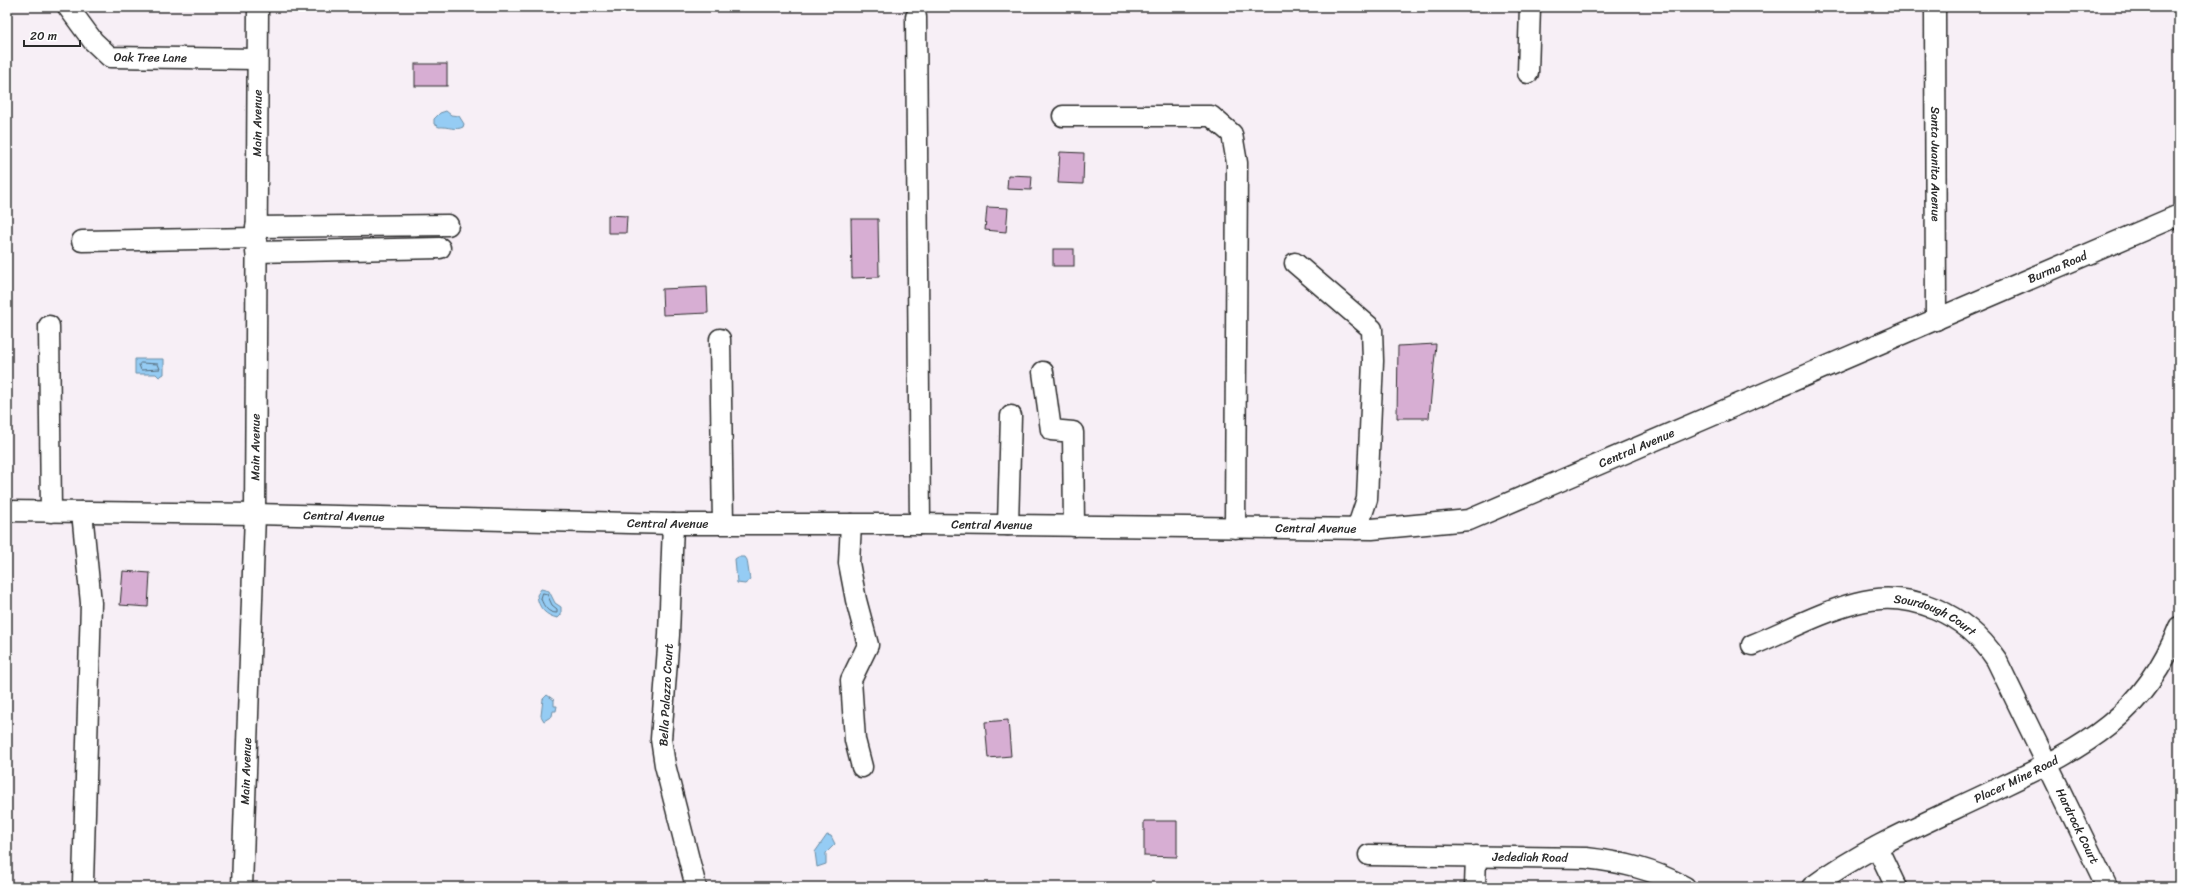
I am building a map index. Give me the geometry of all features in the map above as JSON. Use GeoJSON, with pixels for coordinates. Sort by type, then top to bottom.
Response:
{"type":"FeatureCollection","features":[{"type":"Feature","properties":{"kind":"street","name":"Oak Tree Lane"},"geometry":{"type":"LineString","coordinates":[[68,7],[94,41],[110,57],[257,59]]}},
{"type":"Feature","properties":{"kind":"street","name":"Main Avenue"},"geometry":{"type":"LineString","coordinates":[[242,887],[255,514],[258,7]]}},
{"type":"Feature","properties":{"kind":"street"},"geometry":{"type":"LineString","coordinates":[[1528,73],[1530,7]]}},
{"type":"Feature","properties":{"kind":"street","name":"Santa Juanita Avenue"},"geometry":{"type":"LineString","coordinates":[[1935,7],[1936,320]]}},
{"type":"Feature","properties":{"kind":"street"},"geometry":{"type":"LineString","coordinates":[[916,17],[920,524]]}},
{"type":"Feature","properties":{"kind":"street"},"geometry":{"type":"LineString","coordinates":[[1063,116],[1211,116],[1232,134],[1237,163],[1235,528]]}},
{"type":"Feature","properties":{"kind":"street","name":"Burma Road"},"geometry":{"type":"LineString","coordinates":[[1936,320],[2179,215]]}},
{"type":"Feature","properties":{"kind":"street"},"geometry":{"type":"LineString","coordinates":[[256,239],[448,225]]}},
{"type":"Feature","properties":{"kind":"street"},"geometry":{"type":"LineString","coordinates":[[82,241],[256,239],[440,248]]}},
{"type":"Feature","properties":{"kind":"street"},"geometry":{"type":"LineString","coordinates":[[1295,263],[1372,329],[1373,361],[1367,499],[1356,529]]}},
{"type":"Feature","properties":{"kind":"street","name":"Central Avenue"},"geometry":{"type":"LineString","coordinates":[[7,511],[255,514],[673,524],[920,524],[1356,529],[1412,526],[1469,520],[1936,320]]}},
{"type":"Feature","properties":{"kind":"street"},"geometry":{"type":"LineString","coordinates":[[49,326],[51,512]]}},
{"type":"Feature","properties":{"kind":"street"},"geometry":{"type":"LineString","coordinates":[[720,339],[723,524]]}},
{"type":"Feature","properties":{"kind":"street"},"geometry":{"type":"LineString","coordinates":[[1043,372],[1051,430],[1073,432],[1074,526]]}},
{"type":"Feature","properties":{"kind":"street"},"geometry":{"type":"LineString","coordinates":[[1008,525],[1011,416]]}},
{"type":"Feature","properties":{"kind":"street"},"geometry":{"type":"LineString","coordinates":[[82,512],[91,603],[83,883]]}},
{"type":"Feature","properties":{"kind":"street","name":"Bella Palazzo Court"},"geometry":{"type":"LineString","coordinates":[[673,524],[669,635],[661,739],[665,765],[696,887]]}},
{"type":"Feature","properties":{"kind":"street"},"geometry":{"type":"LineString","coordinates":[[852,524],[850,563],[856,600],[868,645],[851,680],[855,740],[862,767]]}},
{"type":"Feature","properties":{"kind":"street","name":"Sourdough Court"},"geometry":{"type":"LineString","coordinates":[[1752,645],[1858,602],[1884,599],[1910,601],[1936,608],[1970,629],[1996,659],[2048,764]]}},
{"type":"Feature","properties":{"kind":"street","name":"Placer Mine Road"},"geometry":{"type":"LineString","coordinates":[[1812,887],[1831,873],[1877,847],[2048,764],[2096,736],[2136,700],[2152,679],[2172,644],[2179,627]]}},
{"type":"Feature","properties":{"kind":"street","name":"Hardrock Court"},"geometry":{"type":"LineString","coordinates":[[2048,764],[2107,887]]}},
{"type":"Feature","properties":{"kind":"street"},"geometry":{"type":"LineString","coordinates":[[1877,847],[1896,887]]}},
{"type":"Feature","properties":{"kind":"street","name":"Jedediah Road"},"geometry":{"type":"LineString","coordinates":[[1370,855],[1586,858],[1615,861],[1643,868],[1684,887]]}},
{"type":"Feature","properties":{"kind":"street"},"geometry":{"type":"LineString","coordinates":[[1475,887],[1476,856]]}},
{"type":"Feature","properties":{"kind":"water"},"geometry":{"type":"Polygon","coordinates":[[[446,111],[451,115],[459,116],[464,124],[463,127],[457,129],[439,127],[434,124],[434,119],[440,113],[446,111]]]}},
{"type":"Feature","properties":{"kind":"water"},"geometry":{"type":"Polygon","coordinates":[[[135,359],[164,359],[164,374],[159,377],[156,374],[135,374],[135,359]]]}},
{"type":"Feature","properties":{"kind":"water"},"geometry":{"type":"Polygon","coordinates":[[[738,557],[745,557],[747,560],[750,580],[745,584],[737,583],[735,559],[738,557]]]}},
{"type":"Feature","properties":{"kind":"water"},"geometry":{"type":"Polygon","coordinates":[[[541,589],[549,591],[555,603],[561,607],[561,615],[558,618],[543,611],[539,604],[537,595],[541,589]]]}},
{"type":"Feature","properties":{"kind":"water"},"geometry":{"type":"Polygon","coordinates":[[[547,695],[554,700],[554,706],[557,706],[556,711],[553,711],[552,716],[544,721],[541,716],[543,699],[547,695]]]}},
{"type":"Feature","properties":{"kind":"water"},"geometry":{"type":"Polygon","coordinates":[[[827,835],[831,836],[835,844],[826,853],[826,864],[817,867],[815,852],[827,835]]]}},
{"type":"Feature","properties":{"kind":"building"},"geometry":{"type":"Polygon","coordinates":[[[415,64],[447,64],[447,86],[415,86],[415,64]]]}},
{"type":"Feature","properties":{"kind":"building"},"geometry":{"type":"Polygon","coordinates":[[[1060,152],[1084,153],[1083,184],[1058,183],[1060,152]]]}},
{"type":"Feature","properties":{"kind":"building"},"geometry":{"type":"Polygon","coordinates":[[[1008,175],[1032,176],[1031,190],[1007,189],[1008,175]]]}},
{"type":"Feature","properties":{"kind":"building"},"geometry":{"type":"Polygon","coordinates":[[[987,207],[1008,208],[1006,232],[985,230],[987,207]]]}},
{"type":"Feature","properties":{"kind":"building"},"geometry":{"type":"Polygon","coordinates":[[[608,215],[627,216],[626,233],[608,233],[608,215]]]}},
{"type":"Feature","properties":{"kind":"building"},"geometry":{"type":"Polygon","coordinates":[[[851,219],[878,219],[879,277],[852,278],[851,219]]]}},
{"type":"Feature","properties":{"kind":"building"},"geometry":{"type":"Polygon","coordinates":[[[1053,249],[1074,249],[1074,266],[1053,266],[1053,249]]]}},
{"type":"Feature","properties":{"kind":"building"},"geometry":{"type":"Polygon","coordinates":[[[707,287],[708,313],[663,315],[662,289],[707,287]]]}},
{"type":"Feature","properties":{"kind":"building"},"geometry":{"type":"Polygon","coordinates":[[[1436,344],[1429,418],[1397,418],[1398,346],[1436,344]]]}},
{"type":"Feature","properties":{"kind":"building"},"geometry":{"type":"Polygon","coordinates":[[[123,571],[150,573],[148,607],[120,605],[123,571]]]}},
{"type":"Feature","properties":{"kind":"building"},"geometry":{"type":"Polygon","coordinates":[[[1008,720],[1011,756],[988,758],[985,722],[1008,720]]]}},
{"type":"Feature","properties":{"kind":"building"},"geometry":{"type":"Polygon","coordinates":[[[1144,821],[1177,821],[1177,857],[1144,856],[1144,821]]]}}]}
